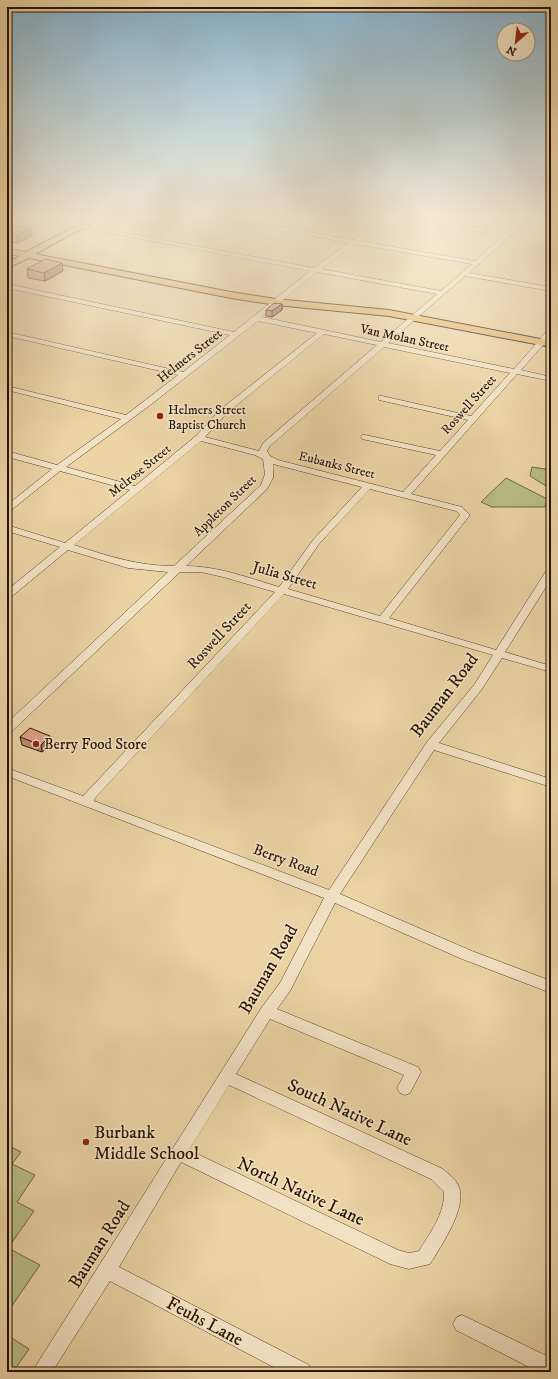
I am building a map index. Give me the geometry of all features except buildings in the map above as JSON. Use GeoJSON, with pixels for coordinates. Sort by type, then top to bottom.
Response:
{"type":"FeatureCollection","features":[{"type":"Feature","properties":{"kind":"main road"},"geometry":{"type":"LineString","coordinates":[[179,283],[278,301],[385,309],[489,330],[548,339]]}},
{"type":"Feature","properties":{"kind":"street","name":"Helmers Street"},"geometry":{"type":"LineString","coordinates":[[7,509],[184,374],[299,283]]}},
{"type":"Feature","properties":{"kind":"street"},"geometry":{"type":"LineString","coordinates":[[389,283],[442,293]]}},
{"type":"Feature","properties":{"kind":"street"},"geometry":{"type":"LineString","coordinates":[[267,457],[266,445],[354,368],[384,345],[453,283]]}},
{"type":"Feature","properties":{"kind":"street"},"geometry":{"type":"LineString","coordinates":[[518,283],[551,289]]}},
{"type":"Feature","properties":{"kind":"street"},"geometry":{"type":"LineString","coordinates":[[7,286],[235,334]]}},
{"type":"Feature","properties":{"kind":"street","name":"Van Molan Street"},"geometry":{"type":"LineString","coordinates":[[255,318],[551,379]]}},
{"type":"Feature","properties":{"kind":"street","name":"Melrose Street"},"geometry":{"type":"LineString","coordinates":[[7,595],[199,438],[224,411],[322,332]]}},
{"type":"Feature","properties":{"kind":"street"},"geometry":{"type":"LineString","coordinates":[[7,334],[184,374]]}},
{"type":"Feature","properties":{"kind":"street","name":"Roswell Street"},"geometry":{"type":"LineString","coordinates":[[405,494],[548,339]]}},
{"type":"Feature","properties":{"kind":"street"},"geometry":{"type":"LineString","coordinates":[[7,388],[127,418]]}},
{"type":"Feature","properties":{"kind":"street"},"geometry":{"type":"LineString","coordinates":[[382,398],[474,419]]}},
{"type":"Feature","properties":{"kind":"street"},"geometry":{"type":"LineString","coordinates":[[365,437],[441,454]]}},
{"type":"Feature","properties":{"kind":"street","name":"Eubanks Street"},"geometry":{"type":"LineString","coordinates":[[199,438],[369,486],[459,509],[464,512],[464,517],[382,620]]}},
{"type":"Feature","properties":{"kind":"street"},"geometry":{"type":"LineString","coordinates":[[7,454],[136,489]]}},
{"type":"Feature","properties":{"kind":"street","name":"Appleton Street"},"geometry":{"type":"LineString","coordinates":[[7,729],[264,488],[271,475],[267,457]]}},
{"type":"Feature","properties":{"kind":"street","name":"Roswell Street"},"geometry":{"type":"LineString","coordinates":[[88,803],[90,797],[282,590],[316,542],[369,486]]}},
{"type":"Feature","properties":{"kind":"street","name":"Julia Street"},"geometry":{"type":"LineString","coordinates":[[7,528],[128,565],[201,570],[225,574],[551,669]]}},
{"type":"Feature","properties":{"kind":"street"},"geometry":{"type":"LineString","coordinates":[[189,557],[189,563],[201,570]]}},
{"type":"Feature","properties":{"kind":"street","name":"Bauman Road"},"geometry":{"type":"LineString","coordinates":[[41,1372],[107,1270],[226,1077],[285,987],[332,896],[431,745],[470,698],[551,573]]}},
{"type":"Feature","properties":{"kind":"street"},"geometry":{"type":"LineString","coordinates":[[431,745],[551,783]]}},
{"type":"Feature","properties":{"kind":"street","name":"Berry Road"},"geometry":{"type":"LineString","coordinates":[[7,772],[332,896],[467,955],[551,987]]}},
{"type":"Feature","properties":{"kind":"street"},"geometry":{"type":"LineString","coordinates":[[268,1011],[413,1072],[406,1088]]}},
{"type":"Feature","properties":{"kind":"street","name":"South Native Lane"},"geometry":{"type":"LineString","coordinates":[[226,1077],[437,1174],[452,1189],[453,1204],[436,1239],[424,1258],[409,1261]]}},
{"type":"Feature","properties":{"kind":"street","name":"North Native Lane"},"geometry":{"type":"LineString","coordinates":[[178,1154],[396,1258],[409,1261]]}},
{"type":"Feature","properties":{"kind":"street","name":"Feuhs Lane"},"geometry":{"type":"LineString","coordinates":[[107,1270],[302,1372]]}},
{"type":"Feature","properties":{"kind":"street"},"geometry":{"type":"LineString","coordinates":[[462,1324],[551,1368]]}},
{"type":"Feature","properties":{"kind":"green space"},"geometry":{"type":"Polygon","coordinates":[[[532,467],[551,470],[551,477],[546,486],[530,476],[532,467]]]}},
{"type":"Feature","properties":{"kind":"green space"},"geometry":{"type":"Polygon","coordinates":[[[506,478],[547,499],[545,507],[492,507],[481,502],[506,478]]]}},
{"type":"Feature","properties":{"kind":"green space"},"geometry":{"type":"Polygon","coordinates":[[[7,1145],[21,1152],[12,1164],[35,1175],[17,1202],[34,1211],[8,1248],[40,1265],[7,1313],[7,1145]]]}},
{"type":"Feature","properties":{"kind":"green space"},"geometry":{"type":"Polygon","coordinates":[[[7,1335],[29,1349],[13,1372],[7,1372],[7,1335]]]}},
{"type":"Feature","properties":{"kind":"place","name":"Helmers Street Baptist Church"},"geometry":{"type":"Point","coordinates":[160,416]}},
{"type":"Feature","properties":{"kind":"place","name":"Berry Food Store"},"geometry":{"type":"Point","coordinates":[36,744]}},
{"type":"Feature","properties":{"kind":"place","name":"Burbank Middle School"},"geometry":{"type":"Point","coordinates":[86,1142]}}]}
